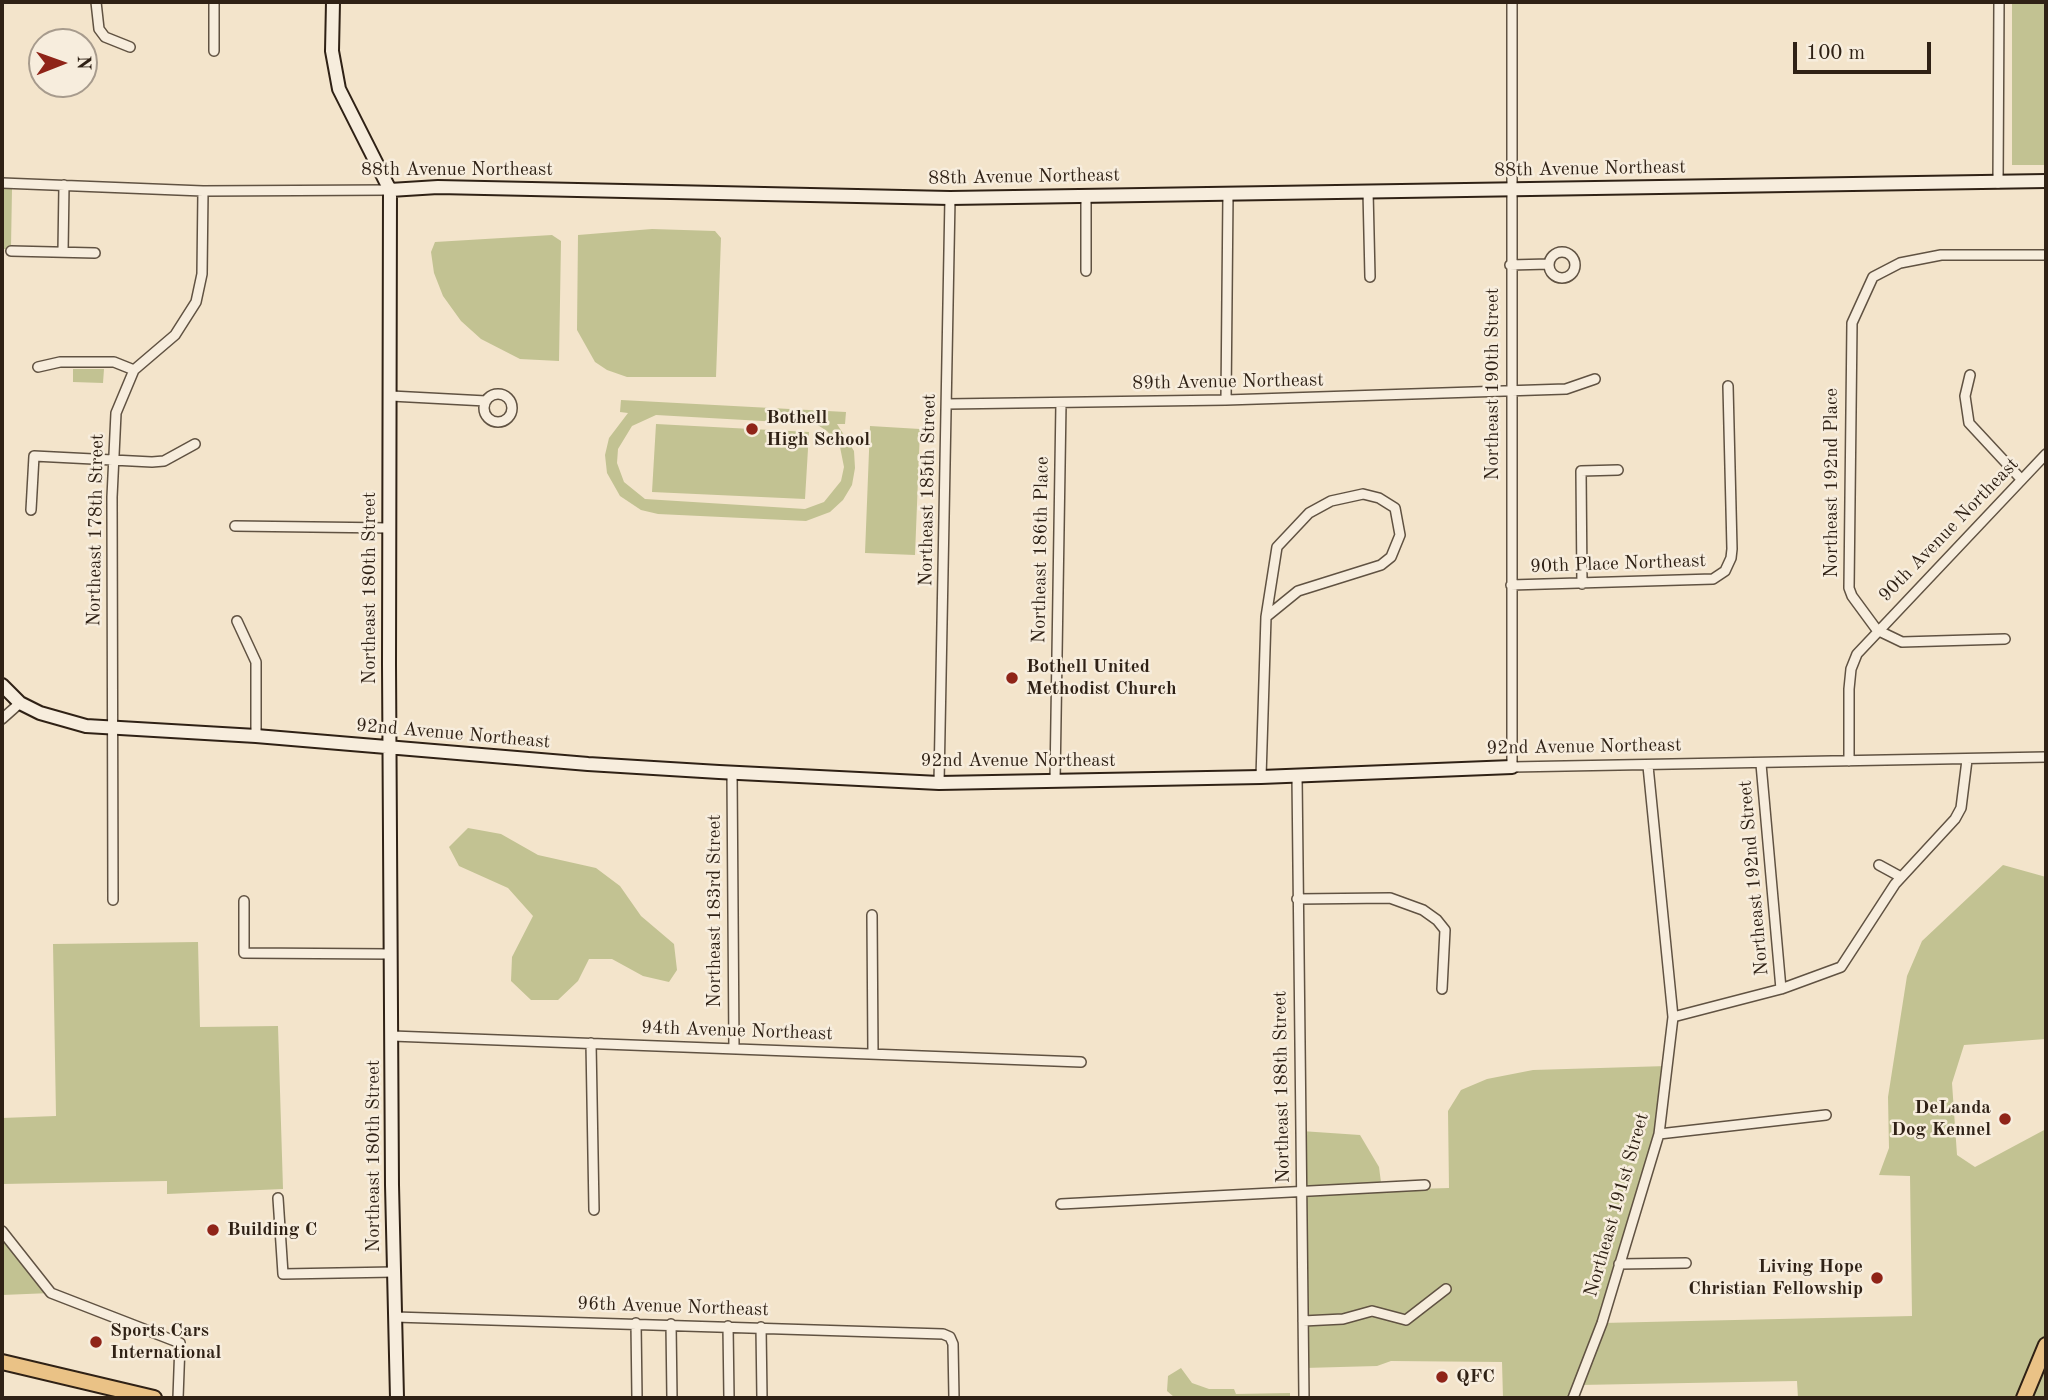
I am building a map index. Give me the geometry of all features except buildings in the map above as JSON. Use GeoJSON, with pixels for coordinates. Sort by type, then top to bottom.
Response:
{"type":"FeatureCollection","features":[{"type":"Feature","properties":{"kind":"main road"},"geometry":{"type":"LineString","coordinates":[[2024,1398],[2046,1345]]}},
{"type":"Feature","properties":{"kind":"main road"},"geometry":{"type":"LineString","coordinates":[[2,1362],[154,1398]]}},
{"type":"Feature","properties":{"kind":"street"},"geometry":{"type":"LineString","coordinates":[[96,2],[99,29],[105,37],[130,47]]}},
{"type":"Feature","properties":{"kind":"street"},"geometry":{"type":"LineString","coordinates":[[214,2],[214,51]]}},
{"type":"Feature","properties":{"kind":"street","name":"Northeast 180th Street"},"geometry":{"type":"LineString","coordinates":[[333,2],[332,51],[339,89],[390,190],[390,954],[397,1398]]}},
{"type":"Feature","properties":{"kind":"street","name":"Northeast 190th Street"},"geometry":{"type":"LineString","coordinates":[[1512,2],[1512,766]]}},
{"type":"Feature","properties":{"kind":"street"},"geometry":{"type":"LineString","coordinates":[[1998,183],[1999,2]]}},
{"type":"Feature","properties":{"kind":"street","name":"88th Avenue Northeast"},"geometry":{"type":"LineString","coordinates":[[2,183],[203,191],[390,190],[438,187],[950,198],[2046,181]]}},
{"type":"Feature","properties":{"kind":"street"},"geometry":{"type":"LineString","coordinates":[[63,252],[64,185]]}},
{"type":"Feature","properties":{"kind":"street","name":"Northeast 178th Street"},"geometry":{"type":"LineString","coordinates":[[113,900],[113,462],[116,412],[134,370],[175,335],[196,302],[202,274],[203,191]]}},
{"type":"Feature","properties":{"kind":"street"},"geometry":{"type":"LineString","coordinates":[[1368,191],[1370,277]]}},
{"type":"Feature","properties":{"kind":"street"},"geometry":{"type":"LineString","coordinates":[[1226,400],[1228,194]]}},
{"type":"Feature","properties":{"kind":"street"},"geometry":{"type":"LineString","coordinates":[[1086,196],[1086,271]]}},
{"type":"Feature","properties":{"kind":"street","name":"Northeast 185th Street"},"geometry":{"type":"LineString","coordinates":[[939,783],[950,198]]}},
{"type":"Feature","properties":{"kind":"street"},"geometry":{"type":"LineString","coordinates":[[11,251],[95,253]]}},
{"type":"Feature","properties":{"kind":"street","name":"Northeast 192nd Place"},"geometry":{"type":"LineString","coordinates":[[1877,630],[1849,588],[1852,323],[1873,277],[1900,263],[1930,256],[2046,255]]}},
{"type":"Feature","properties":{"kind":"street"},"geometry":{"type":"LineString","coordinates":[[1510,265],[1549,264]]}},
{"type":"Feature","properties":{"kind":"street"},"geometry":{"type":"LineString","coordinates":[[38,367],[60,362],[114,362],[134,370]]}},
{"type":"Feature","properties":{"kind":"street"},"geometry":{"type":"LineString","coordinates":[[1970,375],[1965,396],[1969,424],[2021,479]]}},
{"type":"Feature","properties":{"kind":"street","name":"89th Avenue Northeast"},"geometry":{"type":"LineString","coordinates":[[947,404],[1226,400],[1566,389],[1595,379]]}},
{"type":"Feature","properties":{"kind":"street","name":"90th Place Northeast"},"geometry":{"type":"LineString","coordinates":[[1511,585],[1713,579],[1725,571],[1732,549],[1728,386]]}},
{"type":"Feature","properties":{"kind":"street"},"geometry":{"type":"LineString","coordinates":[[391,396],[486,401]]}},
{"type":"Feature","properties":{"kind":"street","name":"Northeast 186th Place"},"geometry":{"type":"LineString","coordinates":[[1055,781],[1061,403]]}},
{"type":"Feature","properties":{"kind":"street"},"geometry":{"type":"LineString","coordinates":[[31,510],[34,456],[113,462],[164,461],[195,444]]}},
{"type":"Feature","properties":{"kind":"street","name":"90th Avenue Northeast"},"geometry":{"type":"LineString","coordinates":[[1877,630],[2046,453]]}},
{"type":"Feature","properties":{"kind":"street"},"geometry":{"type":"LineString","coordinates":[[1582,584],[1581,471],[1618,470]]}},
{"type":"Feature","properties":{"kind":"street"},"geometry":{"type":"LineString","coordinates":[[1261,777],[1266,617],[1278,547],[1309,513],[1331,501],[1363,494],[1379,498],[1395,508],[1400,534],[1391,557],[1381,565],[1298,591],[1266,617]]}},
{"type":"Feature","properties":{"kind":"street"},"geometry":{"type":"LineString","coordinates":[[235,526],[389,528]]}},
{"type":"Feature","properties":{"kind":"street"},"geometry":{"type":"LineString","coordinates":[[237,621],[256,662],[256,736]]}},
{"type":"Feature","properties":{"kind":"street"},"geometry":{"type":"LineString","coordinates":[[1849,761],[1851,669],[1857,654],[1877,630],[1902,642],[2005,639]]}},
{"type":"Feature","properties":{"kind":"street"},"geometry":{"type":"LineString","coordinates":[[2,685],[20,703],[2,719]]}},
{"type":"Feature","properties":{"kind":"street","name":"92nd Avenue Northeast"},"geometry":{"type":"LineString","coordinates":[[20,703],[64,722],[112,729],[256,736],[732,772],[939,783],[1297,776],[1512,766],[1648,766],[2046,757]]}},
{"type":"Feature","properties":{"kind":"street"},"geometry":{"type":"LineString","coordinates":[[1673,1017],[1781,989],[1841,967],[1851,956],[1870,918],[1901,877],[1955,819],[1961,808],[1967,760]]}},
{"type":"Feature","properties":{"kind":"street","name":"Northeast 192nd Street"},"geometry":{"type":"LineString","coordinates":[[1761,764],[1781,989]]}},
{"type":"Feature","properties":{"kind":"street","name":"Northeast 191st Street"},"geometry":{"type":"LineString","coordinates":[[1573,1398],[1619,1264],[1659,1134],[1673,1017],[1648,766]]}},
{"type":"Feature","properties":{"kind":"street","name":"Northeast 183rd Street"},"geometry":{"type":"LineString","coordinates":[[732,772],[734,1049]]}},
{"type":"Feature","properties":{"kind":"street","name":"Northeast 188th Street"},"geometry":{"type":"LineString","coordinates":[[1297,776],[1304,1398]]}},
{"type":"Feature","properties":{"kind":"street"},"geometry":{"type":"LineString","coordinates":[[1879,865],[1901,877]]}},
{"type":"Feature","properties":{"kind":"street"},"geometry":{"type":"LineString","coordinates":[[1297,899],[1390,898],[1423,910],[1445,930],[1442,989]]}},
{"type":"Feature","properties":{"kind":"street"},"geometry":{"type":"LineString","coordinates":[[244,901],[244,953],[390,954]]}},
{"type":"Feature","properties":{"kind":"street"},"geometry":{"type":"LineString","coordinates":[[872,915],[873,1054]]}},
{"type":"Feature","properties":{"kind":"street","name":"94th Avenue Northeast"},"geometry":{"type":"LineString","coordinates":[[392,1036],[1080,1062]]}},
{"type":"Feature","properties":{"kind":"street"},"geometry":{"type":"LineString","coordinates":[[591,1043],[594,1210]]}},
{"type":"Feature","properties":{"kind":"street"},"geometry":{"type":"LineString","coordinates":[[1659,1134],[1826,1115]]}},
{"type":"Feature","properties":{"kind":"street"},"geometry":{"type":"LineString","coordinates":[[1061,1204],[1425,1185]]}},
{"type":"Feature","properties":{"kind":"street"},"geometry":{"type":"LineString","coordinates":[[278,1198],[283,1274],[394,1272]]}},
{"type":"Feature","properties":{"kind":"street"},"geometry":{"type":"LineString","coordinates":[[2,1231],[51,1293],[180,1343],[178,1398]]}},
{"type":"Feature","properties":{"kind":"street"},"geometry":{"type":"LineString","coordinates":[[1619,1264],[1686,1263]]}},
{"type":"Feature","properties":{"kind":"street"},"geometry":{"type":"LineString","coordinates":[[1303,1321],[1343,1319],[1372,1311],[1406,1320],[1447,1289]]}},
{"type":"Feature","properties":{"kind":"street","name":"96th Avenue Northeast"},"geometry":{"type":"LineString","coordinates":[[395,1317],[933,1333],[950,1337],[954,1344],[954,1398]]}},
{"type":"Feature","properties":{"kind":"street"},"geometry":{"type":"LineString","coordinates":[[636,1323],[637,1398]]}},
{"type":"Feature","properties":{"kind":"street"},"geometry":{"type":"LineString","coordinates":[[671,1324],[672,1398]]}},
{"type":"Feature","properties":{"kind":"street"},"geometry":{"type":"LineString","coordinates":[[728,1326],[729,1398]]}},
{"type":"Feature","properties":{"kind":"street"},"geometry":{"type":"LineString","coordinates":[[761,1327],[762,1398]]}},
{"type":"Feature","properties":{"kind":"green space"},"geometry":{"type":"Polygon","coordinates":[[[2012,2],[2046,2],[2046,165],[2012,165],[2012,2]]]}},
{"type":"Feature","properties":{"kind":"green space"},"geometry":{"type":"Polygon","coordinates":[[[2,189],[12,189],[11,247],[8,249],[2,249],[2,189]]]}},
{"type":"Feature","properties":{"kind":"green space"},"geometry":{"type":"Polygon","coordinates":[[[652,229],[715,231],[721,238],[716,377],[627,377],[607,370],[595,362],[577,330],[578,235],[652,229]]]}},
{"type":"Feature","properties":{"kind":"green space"},"geometry":{"type":"Polygon","coordinates":[[[552,235],[561,241],[559,361],[520,359],[481,339],[461,321],[443,296],[434,273],[431,252],[435,242],[552,235]]]}},
{"type":"Feature","properties":{"kind":"green space"},"geometry":{"type":"Polygon","coordinates":[[[73,369],[104,369],[103,383],[73,382],[73,369]]]}},
{"type":"Feature","properties":{"kind":"green space"},"geometry":{"type":"Polygon","coordinates":[[[621,400],[846,412],[845,424],[837,424],[854,451],[852,485],[843,500],[830,512],[806,521],[658,514],[641,510],[620,496],[607,473],[605,455],[609,438],[628,413],[620,412],[621,400]],[[656,415],[632,426],[618,449],[617,463],[624,482],[645,499],[805,509],[824,502],[841,481],[844,467],[840,447],[827,431],[816,424],[656,415]]]}},
{"type":"Feature","properties":{"kind":"green space"},"geometry":{"type":"Polygon","coordinates":[[[656,424],[809,432],[805,499],[652,492],[656,424]]]}},
{"type":"Feature","properties":{"kind":"green space"},"geometry":{"type":"Polygon","coordinates":[[[870,426],[920,429],[915,555],[865,553],[870,426]]]}},
{"type":"Feature","properties":{"kind":"green space"},"geometry":{"type":"Polygon","coordinates":[[[468,828],[501,834],[538,855],[596,868],[620,886],[641,916],[674,944],[677,970],[669,982],[643,976],[612,959],[589,959],[578,981],[558,1000],[531,1000],[511,981],[512,957],[533,916],[508,888],[459,866],[449,847],[468,828]]]}},
{"type":"Feature","properties":{"kind":"green space"},"geometry":{"type":"Polygon","coordinates":[[[2003,865],[2046,877],[2046,1039],[1964,1045],[1952,1083],[1957,1155],[1975,1167],[2046,1129],[2046,1398],[1798,1398],[1797,1381],[1579,1385],[1572,1398],[1503,1398],[1502,1362],[1391,1361],[1377,1366],[1304,1368],[1301,1131],[1360,1135],[1379,1167],[1382,1190],[1449,1188],[1448,1111],[1461,1090],[1487,1079],[1533,1070],[1667,1066],[1659,1134],[1602,1323],[1912,1316],[1910,1176],[1879,1175],[1889,1148],[1888,1097],[1907,976],[1922,941],[2003,865]]]}},
{"type":"Feature","properties":{"kind":"green space"},"geometry":{"type":"Polygon","coordinates":[[[198,942],[200,1027],[278,1026],[283,1189],[167,1194],[167,1181],[2,1184],[2,1118],[56,1116],[53,944],[198,942]]]}},
{"type":"Feature","properties":{"kind":"green space"},"geometry":{"type":"Polygon","coordinates":[[[2,1239],[8,1239],[51,1293],[2,1295],[2,1239]]]}},
{"type":"Feature","properties":{"kind":"green space"},"geometry":{"type":"Polygon","coordinates":[[[1181,1368],[1192,1383],[1209,1389],[1234,1389],[1236,1394],[1290,1393],[1290,1398],[1174,1397],[1167,1391],[1168,1376],[1181,1368]]]}},
{"type":"Feature","properties":{"kind":"place","name":"Bothell High School"},"geometry":{"type":"Point","coordinates":[752,429]}},
{"type":"Feature","properties":{"kind":"place","name":"Bothell United Methodist Church"},"geometry":{"type":"Point","coordinates":[1012,678]}},
{"type":"Feature","properties":{"kind":"place","name":"DeLanda Dog Kennel"},"geometry":{"type":"Point","coordinates":[2005,1119]}},
{"type":"Feature","properties":{"kind":"place","name":"Building C"},"geometry":{"type":"Point","coordinates":[213,1230]}},
{"type":"Feature","properties":{"kind":"place","name":"Living Hope Christian Fellowship"},"geometry":{"type":"Point","coordinates":[1877,1278]}},
{"type":"Feature","properties":{"kind":"place","name":"Sports Cars International"},"geometry":{"type":"Point","coordinates":[96,1342]}},
{"type":"Feature","properties":{"kind":"place","name":"QFC"},"geometry":{"type":"Point","coordinates":[1442,1377]}}]}
